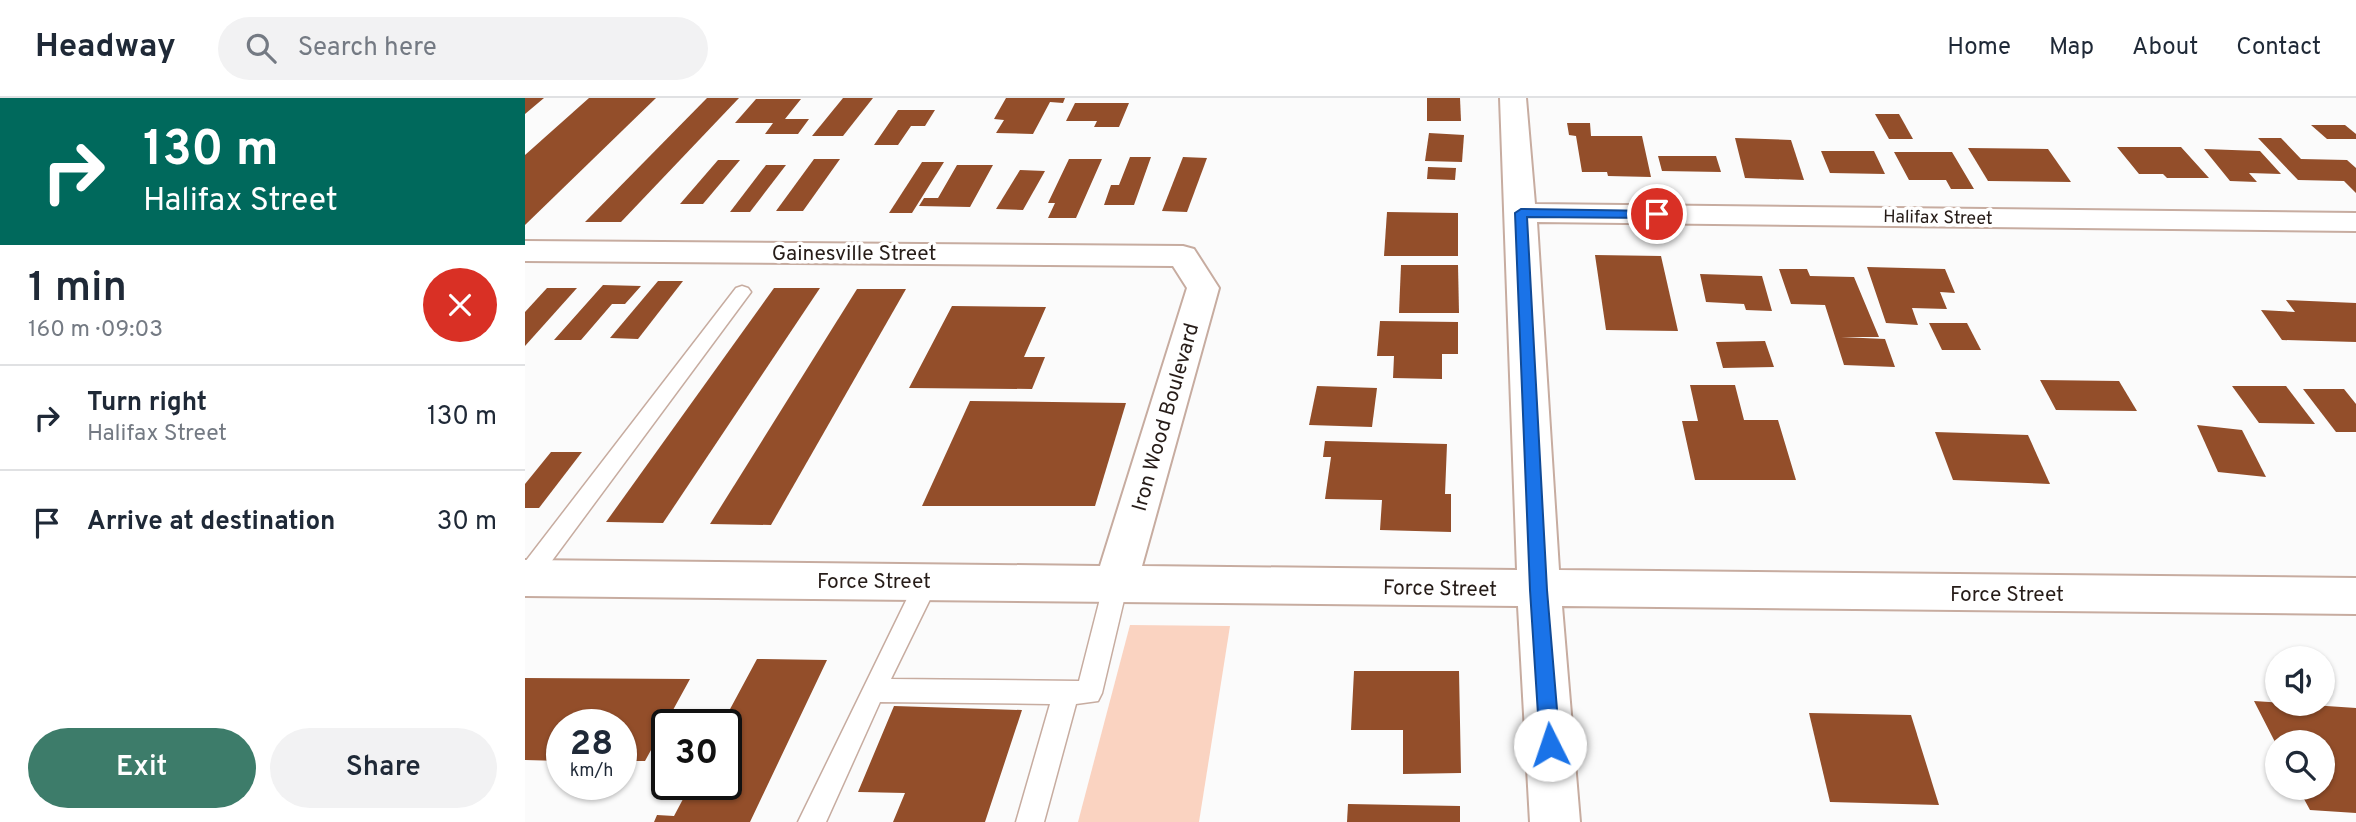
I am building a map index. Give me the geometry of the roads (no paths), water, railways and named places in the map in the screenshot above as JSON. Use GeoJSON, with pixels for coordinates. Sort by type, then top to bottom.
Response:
{"type":"FeatureCollection","features":[{"type":"Feature","properties":{"kind":"street"},"geometry":{"type":"LineString","coordinates":[[1513,98],[1539,590],[1555,822]]}},
{"type":"Feature","properties":{"kind":"street","name":"Halifax Street"},"geometry":{"type":"LineString","coordinates":[[1521,213],[2356,222]]}},
{"type":"Feature","properties":{"kind":"street","name":"Gainesville Street"},"geometry":{"type":"LineString","coordinates":[[525,251],[1183,256]]}},
{"type":"Feature","properties":{"kind":"street","name":"Iron Wood Boulevard"},"geometry":{"type":"LineString","coordinates":[[1116,583],[1203,288],[1183,256]]}},
{"type":"Feature","properties":{"kind":"street","name":"Force Street"},"geometry":{"type":"LineString","coordinates":[[526,578],[2356,596]]}},
{"type":"Feature","properties":{"kind":"lane"},"geometry":{"type":"LineString","coordinates":[[526,578],[742,292]]}},
{"type":"Feature","properties":{"kind":"lane"},"geometry":{"type":"LineString","coordinates":[[812,822],[927,581]]}},
{"type":"Feature","properties":{"kind":"lane"},"geometry":{"type":"LineString","coordinates":[[873,690],[1089,693],[1116,583]]}},
{"type":"Feature","properties":{"kind":"lane"},"geometry":{"type":"LineString","coordinates":[[1030,822],[1066,693]]}}]}
